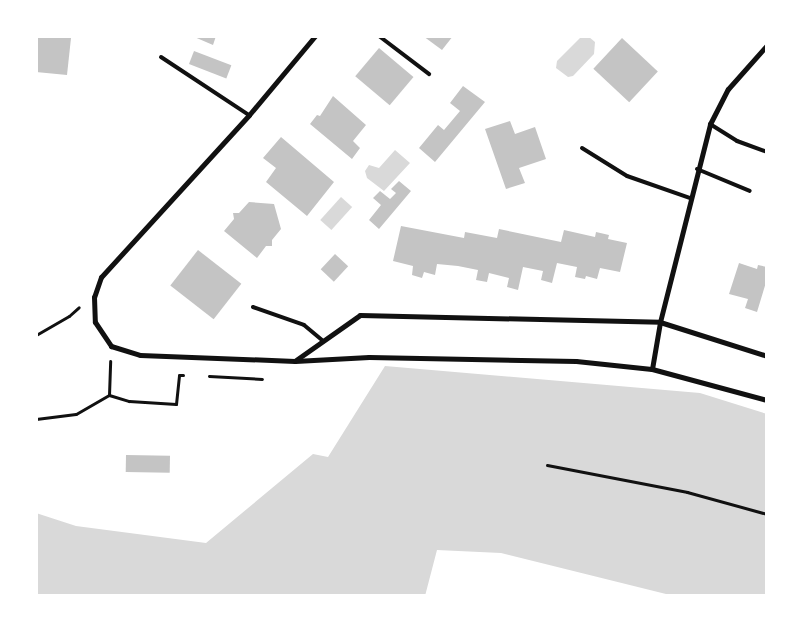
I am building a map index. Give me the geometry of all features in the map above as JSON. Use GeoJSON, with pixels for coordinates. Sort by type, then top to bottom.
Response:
{"type":"FeatureCollection","features":[{"type":"Feature","properties":{"kind":"street"},"geometry":{"type":"LineString","coordinates":[[315,36],[249,115],[101,277],[94,297],[95,322],[111,346],[140,355],[295,361],[369,357],[566,360],[652,369],[767,400]]}},
{"type":"Feature","properties":{"kind":"street"},"geometry":{"type":"LineString","coordinates":[[652,369],[660,322],[697,169],[710,124],[728,89],[767,44]]}},
{"type":"Feature","properties":{"kind":"street"},"geometry":{"type":"LineString","coordinates":[[295,361],[360,315],[660,322],[767,356]]}},
{"type":"Feature","properties":{"kind":"lane"},"geometry":{"type":"LineString","coordinates":[[379,36],[429,74]]}},
{"type":"Feature","properties":{"kind":"lane"},"geometry":{"type":"LineString","coordinates":[[161,57],[249,115]]}},
{"type":"Feature","properties":{"kind":"lane"},"geometry":{"type":"LineString","coordinates":[[710,124],[737,141],[767,152]]}},
{"type":"Feature","properties":{"kind":"lane"},"geometry":{"type":"LineString","coordinates":[[582,148],[627,176],[690,198]]}},
{"type":"Feature","properties":{"kind":"lane"},"geometry":{"type":"LineString","coordinates":[[697,169],[750,191]]}},
{"type":"Feature","properties":{"kind":"lane"},"geometry":{"type":"LineString","coordinates":[[253,307],[304,325],[323,341]]}},
{"type":"Feature","properties":{"kind":"path"},"geometry":{"type":"LineString","coordinates":[[36,335],[94,297]]}},
{"type":"Feature","properties":{"kind":"path"},"geometry":{"type":"LineString","coordinates":[[109,395],[111,346]]}},
{"type":"Feature","properties":{"kind":"path"},"geometry":{"type":"LineString","coordinates":[[36,419],[76,414],[109,395],[129,401],[176,404],[180,375],[189,375]]}},
{"type":"Feature","properties":{"kind":"path"},"geometry":{"type":"LineString","coordinates":[[207,376],[262,379]]}},
{"type":"Feature","properties":{"kind":"path"},"geometry":{"type":"LineString","coordinates":[[547,465],[687,492],[767,514]]}},
{"type":"Feature","properties":{"kind":"shaded area"},"geometry":{"type":"Polygon","coordinates":[[[582,36],[589,37],[595,42],[594,54],[573,76],[568,77],[556,68],[557,61],[582,36]]]}},
{"type":"Feature","properties":{"kind":"shaded area"},"geometry":{"type":"Polygon","coordinates":[[[395,150],[410,163],[384,191],[367,178],[365,171],[369,165],[379,168],[395,150]]]}},
{"type":"Feature","properties":{"kind":"shaded area"},"geometry":{"type":"Polygon","coordinates":[[[341,197],[352,207],[331,230],[320,220],[341,197]]]}},
{"type":"Feature","properties":{"kind":"shaded area"},"geometry":{"type":"Polygon","coordinates":[[[385,366],[700,393],[767,414],[767,596],[674,596],[501,553],[437,550],[425,596],[36,596],[36,513],[76,526],[206,543],[313,454],[328,457],[385,366]]]}},
{"type":"Feature","properties":{"kind":"building"},"geometry":{"type":"Polygon","coordinates":[[[36,36],[71,38],[67,75],[36,72],[36,36]]]}},
{"type":"Feature","properties":{"kind":"building"},"geometry":{"type":"Polygon","coordinates":[[[192,36],[216,36],[213,45],[192,36]]]}},
{"type":"Feature","properties":{"kind":"building"},"geometry":{"type":"Polygon","coordinates":[[[423,36],[453,36],[442,50],[423,36]]]}},
{"type":"Feature","properties":{"kind":"building"},"geometry":{"type":"Polygon","coordinates":[[[622,38],[658,71],[629,102],[593,69],[622,38]]]}},
{"type":"Feature","properties":{"kind":"building"},"geometry":{"type":"Polygon","coordinates":[[[379,48],[413,77],[390,105],[355,76],[379,48]]]}},
{"type":"Feature","properties":{"kind":"building"},"geometry":{"type":"Polygon","coordinates":[[[194,51],[231,65],[226,78],[189,64],[194,51]]]}},
{"type":"Feature","properties":{"kind":"building"},"geometry":{"type":"Polygon","coordinates":[[[463,86],[485,102],[435,162],[419,148],[438,125],[444,130],[460,111],[450,103],[463,86]]]}},
{"type":"Feature","properties":{"kind":"building"},"geometry":{"type":"Polygon","coordinates":[[[333,96],[366,125],[353,141],[360,148],[352,159],[310,124],[317,115],[320,116],[333,96]]]}},
{"type":"Feature","properties":{"kind":"building"},"geometry":{"type":"Polygon","coordinates":[[[510,121],[515,134],[535,127],[546,159],[519,168],[525,183],[506,189],[485,129],[510,121]]]}},
{"type":"Feature","properties":{"kind":"building"},"geometry":{"type":"Polygon","coordinates":[[[281,137],[334,182],[307,216],[266,182],[276,168],[263,158],[281,137]]]}},
{"type":"Feature","properties":{"kind":"building"},"geometry":{"type":"Polygon","coordinates":[[[399,181],[411,191],[379,229],[369,220],[381,205],[373,198],[380,191],[390,199],[396,193],[391,189],[399,181]]]}},
{"type":"Feature","properties":{"kind":"building"},"geometry":{"type":"Polygon","coordinates":[[[249,202],[274,204],[281,229],[272,240],[272,246],[266,246],[257,258],[224,231],[234,219],[233,213],[239,213],[249,202]]]}},
{"type":"Feature","properties":{"kind":"building"},"geometry":{"type":"Polygon","coordinates":[[[401,226],[464,238],[465,232],[497,238],[499,229],[561,242],[564,230],[595,237],[596,232],[609,235],[608,239],[627,243],[620,272],[600,268],[597,279],[586,276],[585,279],[575,277],[577,267],[557,263],[552,283],[541,280],[543,271],[523,267],[518,290],[507,287],[509,278],[489,273],[487,282],[476,280],[478,270],[458,266],[437,264],[435,275],[424,272],[422,278],[412,275],[413,266],[393,261],[401,226]]]}},
{"type":"Feature","properties":{"kind":"building"},"geometry":{"type":"Polygon","coordinates":[[[198,250],[241,284],[214,319],[170,285],[198,250]]]}},
{"type":"Feature","properties":{"kind":"building"},"geometry":{"type":"Polygon","coordinates":[[[335,254],[348,266],[334,282],[321,269],[335,254]]]}},
{"type":"Feature","properties":{"kind":"building"},"geometry":{"type":"Polygon","coordinates":[[[739,263],[757,269],[758,265],[767,267],[767,279],[757,312],[745,308],[748,299],[729,294],[739,263]]]}},
{"type":"Feature","properties":{"kind":"building"},"geometry":{"type":"Polygon","coordinates":[[[126,455],[170,456],[170,473],[126,472],[126,455]]]}}]}
